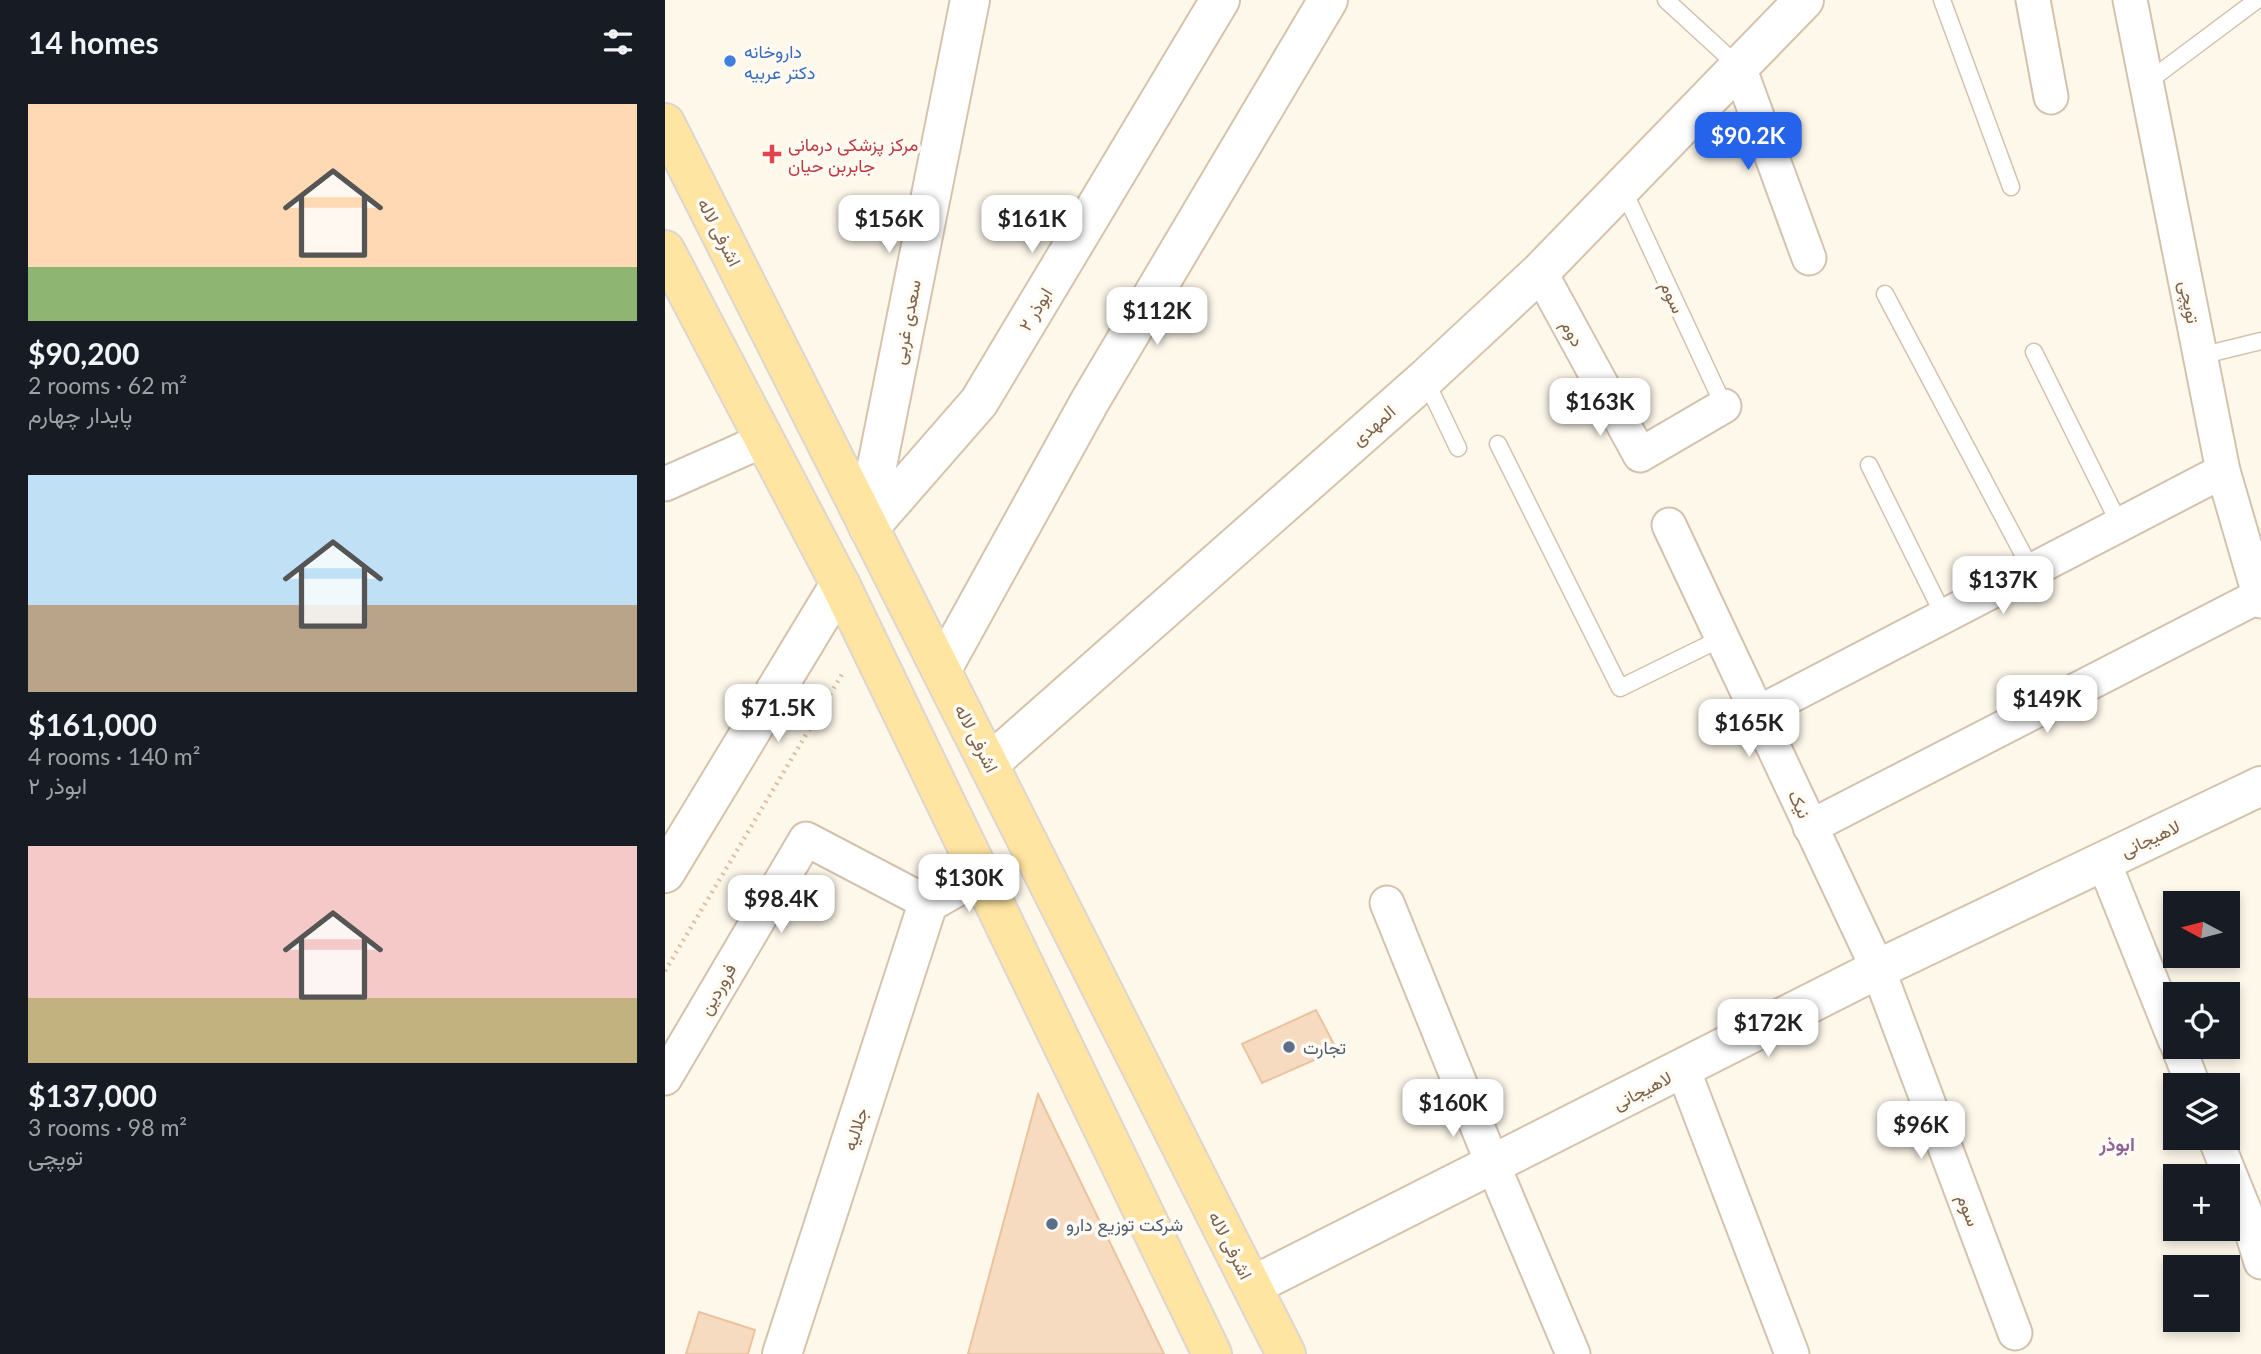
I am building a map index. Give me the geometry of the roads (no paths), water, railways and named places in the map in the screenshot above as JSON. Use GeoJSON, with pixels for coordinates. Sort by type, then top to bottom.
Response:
{"type":"FeatureCollection","features":[{"type":"Feature","properties":{"kind":"main road","name":"اشرفی لاله"},"geometry":{"type":"LineString","coordinates":[[665,123],[1286,1354]]}},
{"type":"Feature","properties":{"kind":"main road"},"geometry":{"type":"LineString","coordinates":[[665,250],[840,584],[1212,1354]]}},
{"type":"Feature","properties":{"kind":"street","name":"سعدی غربی"},"geometry":{"type":"LineString","coordinates":[[867,525],[970,0]]}},
{"type":"Feature","properties":{"kind":"street","name":"ابوذر ۲"},"geometry":{"type":"LineString","coordinates":[[867,525],[979,402],[1220,0]]}},
{"type":"Feature","properties":{"kind":"street"},"geometry":{"type":"LineString","coordinates":[[942,669],[1090,401],[1328,0]]}},
{"type":"Feature","properties":{"kind":"street","name":"المهدی"},"geometry":{"type":"LineString","coordinates":[[989,763],[1425,379],[1540,272],[1804,0]]}},
{"type":"Feature","properties":{"kind":"street"},"geometry":{"type":"LineString","coordinates":[[2033,0],[2051,97]]}},
{"type":"Feature","properties":{"kind":"street","name":"توپچی"},"geometry":{"type":"LineString","coordinates":[[2130,0],[2223,471],[2260,599]]}},
{"type":"Feature","properties":{"kind":"street"},"geometry":{"type":"LineString","coordinates":[[1739,67],[1808,258]]}},
{"type":"Feature","properties":{"kind":"street","name":"دوم"},"geometry":{"type":"LineString","coordinates":[[1540,272],[1640,455],[1724,406]]}},
{"type":"Feature","properties":{"kind":"street"},"geometry":{"type":"LineString","coordinates":[[665,484],[764,440]]}},
{"type":"Feature","properties":{"kind":"street"},"geometry":{"type":"LineString","coordinates":[[1758,713],[2223,471]]}},
{"type":"Feature","properties":{"kind":"street","name":"نیک"},"geometry":{"type":"LineString","coordinates":[[1669,525],[1878,969]]}},
{"type":"Feature","properties":{"kind":"street"},"geometry":{"type":"LineString","coordinates":[[665,873],[840,584]]}},
{"type":"Feature","properties":{"kind":"street"},"geometry":{"type":"LineString","coordinates":[[1810,827],[2260,599]]}},
{"type":"Feature","properties":{"kind":"street","name":"لاهیجانی"},"geometry":{"type":"LineString","coordinates":[[1252,1286],[1878,969],[2261,786]]}},
{"type":"Feature","properties":{"kind":"street","name":"فروردین"},"geometry":{"type":"LineString","coordinates":[[665,1078],[806,839],[928,904]]}},
{"type":"Feature","properties":{"kind":"street"},"geometry":{"type":"LineString","coordinates":[[2103,860],[2163,1010]]}},
{"type":"Feature","properties":{"kind":"street"},"geometry":{"type":"LineString","coordinates":[[928,904],[979,874]]}},
{"type":"Feature","properties":{"kind":"street"},"geometry":{"type":"LineString","coordinates":[[1387,903],[1573,1354]]}},
{"type":"Feature","properties":{"kind":"street","name":"جلالیه"},"geometry":{"type":"LineString","coordinates":[[782,1354],[928,904]]}},
{"type":"Feature","properties":{"kind":"street","name":"سوم"},"geometry":{"type":"LineString","coordinates":[[1878,969],[2015,1334]]}},
{"type":"Feature","properties":{"kind":"street"},"geometry":{"type":"LineString","coordinates":[[1683,1069],[1792,1354]]}},
{"type":"Feature","properties":{"kind":"street"},"geometry":{"type":"LineString","coordinates":[[2221,1150],[2254,1218],[2261,1262]]}},
{"type":"Feature","properties":{"kind":"lane"},"geometry":{"type":"LineString","coordinates":[[1666,0],[1739,67]]}},
{"type":"Feature","properties":{"kind":"lane"},"geometry":{"type":"LineString","coordinates":[[1942,0],[2011,187]]}},
{"type":"Feature","properties":{"kind":"lane"},"geometry":{"type":"LineString","coordinates":[[2146,83],[2257,0]]}},
{"type":"Feature","properties":{"kind":"lane","name":"سوم"},"geometry":{"type":"LineString","coordinates":[[1622,187],[1724,406]]}},
{"type":"Feature","properties":{"kind":"lane"},"geometry":{"type":"LineString","coordinates":[[1885,294],[2032,571]]}},
{"type":"Feature","properties":{"kind":"lane"},"geometry":{"type":"LineString","coordinates":[[2200,356],[2261,341]]}},
{"type":"Feature","properties":{"kind":"lane"},"geometry":{"type":"LineString","coordinates":[[2034,352],[2120,524]]}},
{"type":"Feature","properties":{"kind":"lane"},"geometry":{"type":"LineString","coordinates":[[1425,379],[1458,448]]}},
{"type":"Feature","properties":{"kind":"lane"},"geometry":{"type":"LineString","coordinates":[[1498,444],[1620,688],[1722,638]]}},
{"type":"Feature","properties":{"kind":"lane"},"geometry":{"type":"LineString","coordinates":[[1869,465],[1944,616]]}},
{"type":"Feature","properties":{"kind":"place","name":"داروخانه دکتر عربیه"},"geometry":{"type":"Point","coordinates":[730,61]}},
{"type":"Feature","properties":{"kind":"place","name":"مرکز پزشکی درمانی جابربن حیان"},"geometry":{"type":"Point","coordinates":[772,154]}},
{"type":"Feature","properties":{"kind":"place","name":"تجارت"},"geometry":{"type":"Point","coordinates":[1289,1047]}},
{"type":"Feature","properties":{"kind":"place","name":"شرکت توزیع دارو"},"geometry":{"type":"Point","coordinates":[1052,1224]}},
{"type":"Feature","properties":{"kind":"district","name":"ابوذر"},"geometry":{"type":"Point","coordinates":[2117,1143]}}]}
